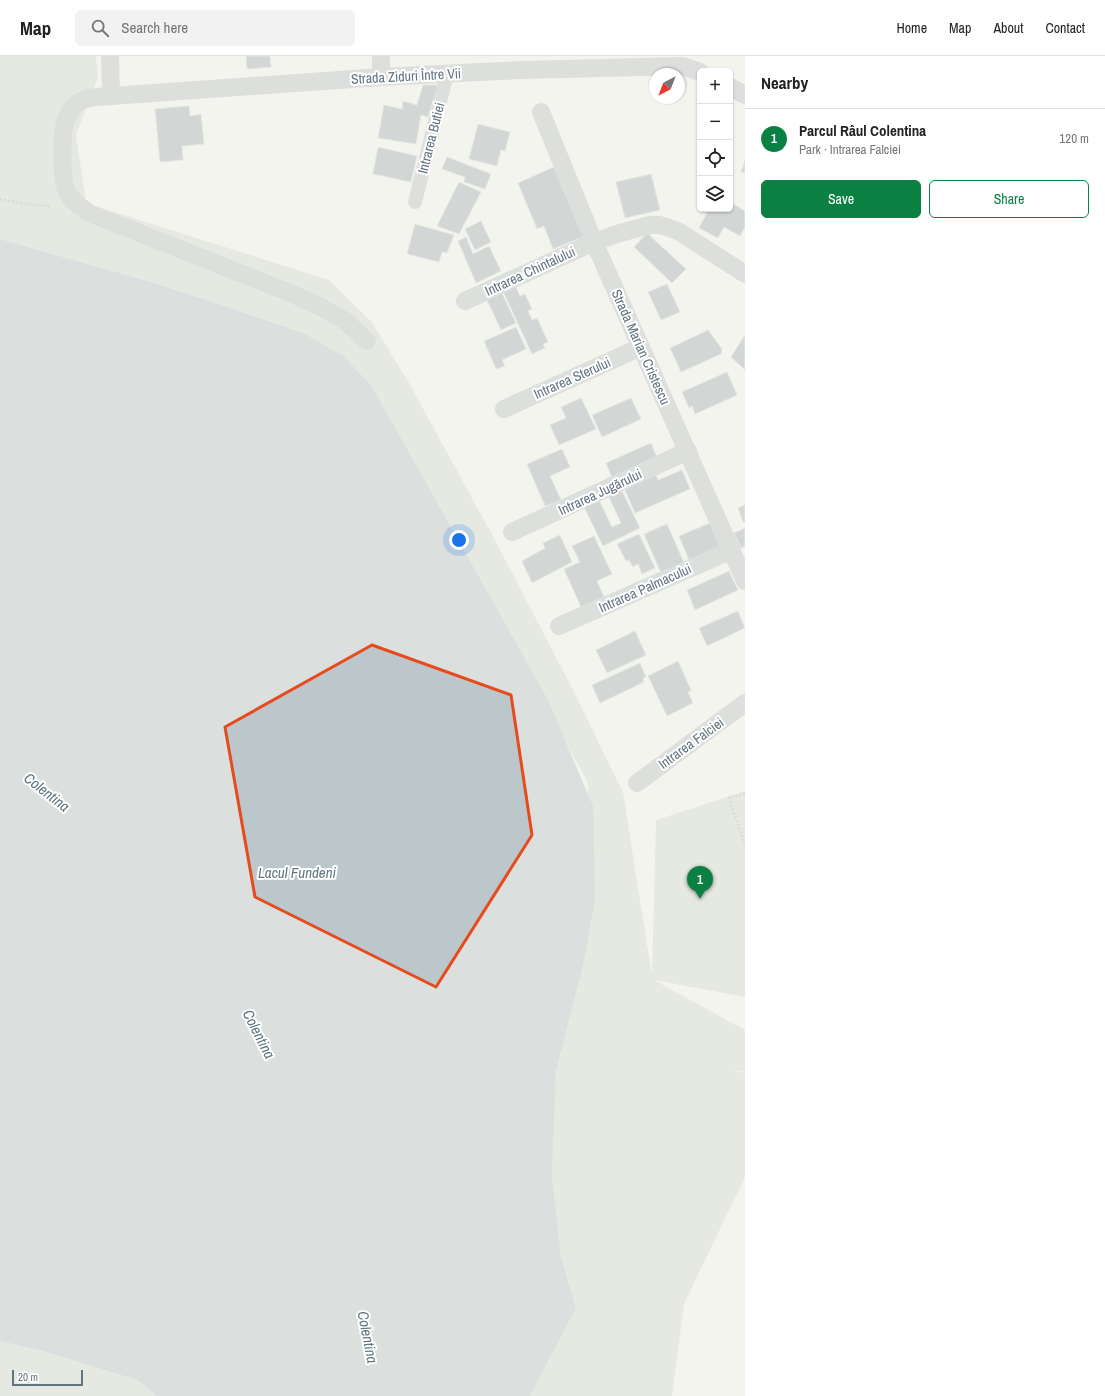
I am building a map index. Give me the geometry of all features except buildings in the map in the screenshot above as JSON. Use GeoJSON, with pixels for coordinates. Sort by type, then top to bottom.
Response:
{"type":"FeatureCollection","features":[{"type":"Feature","properties":{"kind":"street"},"geometry":{"type":"LineString","coordinates":[[110,56],[112,96]]}},
{"type":"Feature","properties":{"kind":"street"},"geometry":{"type":"LineString","coordinates":[[381,56],[381,77]]}},
{"type":"Feature","properties":{"kind":"street","name":"Strada Ziduri Între Vii"},"geometry":{"type":"LineString","coordinates":[[367,341],[344,320],[319,306],[283,290],[89,213],[78,205],[67,192],[63,173],[64,127],[68,114],[75,105],[85,98],[381,77],[522,70],[683,66],[697,71]]}},
{"type":"Feature","properties":{"kind":"street","name":"Intrarea Butiei"},"geometry":{"type":"LineString","coordinates":[[415,202],[447,74]]}},
{"type":"Feature","properties":{"kind":"street"},"geometry":{"type":"LineString","coordinates":[[733,89],[745,95]]}},
{"type":"Feature","properties":{"kind":"street","name":"Strada Marian Cristescu"},"geometry":{"type":"LineString","coordinates":[[541,112],[594,242],[745,581]]}},
{"type":"Feature","properties":{"kind":"street","name":"Intrarea Chintalului"},"geometry":{"type":"LineString","coordinates":[[465,301],[594,242],[650,225],[660,225],[678,231],[745,274]]}},
{"type":"Feature","properties":{"kind":"street","name":"Intrarea Sterului"},"geometry":{"type":"LineString","coordinates":[[504,409],[641,347]]}},
{"type":"Feature","properties":{"kind":"street","name":"Intrarea Jugărului"},"geometry":{"type":"LineString","coordinates":[[512,532],[688,451]]}},
{"type":"Feature","properties":{"kind":"street","name":"Intrarea Palmacului"},"geometry":{"type":"LineString","coordinates":[[559,626],[732,550]]}},
{"type":"Feature","properties":{"kind":"street","name":"Intrarea Falciei"},"geometry":{"type":"LineString","coordinates":[[637,783],[745,703]]}},
{"type":"Feature","properties":{"kind":"path"},"geometry":{"type":"LineString","coordinates":[[0,199],[31,205],[58,207],[78,205]]}},
{"type":"Feature","properties":{"kind":"path"},"geometry":{"type":"LineString","coordinates":[[745,793],[729,798],[745,844]]}},
{"type":"Feature","properties":{"kind":"highlighted area"},"geometry":{"type":"Polygon","coordinates":[[[372,645],[511,695],[532,835],[436,987],[255,897],[225,727],[372,645]]]}},
{"type":"Feature","properties":{"kind":"shaded area"},"geometry":{"type":"Polygon","coordinates":[[[0,56],[96,56],[98,77],[76,135],[86,203],[329,280],[371,321],[408,381],[496,542],[571,686],[623,792],[652,976],[656,820],[745,791],[745,997],[654,980],[745,1030],[745,1072],[729,1070],[745,1073],[745,1177],[684,1304],[672,1396],[530,1396],[576,1308],[561,1256],[552,1175],[556,1072],[583,966],[591,860],[588,783],[371,385],[204,299],[148,281],[0,239],[0,56]]]}},
{"type":"Feature","properties":{"kind":"shaded area"},"geometry":{"type":"Polygon","coordinates":[[[0,1341],[42,1351],[137,1380],[157,1396],[0,1396],[0,1341]]]}},
{"type":"Feature","properties":{"kind":"water","name":"Lacul Fundeni"},"geometry":{"type":"Polygon","coordinates":[[[0,239],[148,281],[204,299],[305,334],[343,356],[371,385],[548,700],[593,806],[595,899],[583,966],[556,1072],[552,1175],[561,1256],[576,1308],[530,1396],[157,1396],[137,1380],[42,1351],[0,1341],[0,239]]]}},
{"type":"Feature","properties":{"kind":"place","name":"Parcul Râul Colentina"},"geometry":{"type":"Point","coordinates":[700,899]}},
{"type":"Feature","properties":{"kind":"water label","name":"Colentina"},"geometry":{"type":"Point","coordinates":[47,792]}},
{"type":"Feature","properties":{"kind":"water label","name":"Colentina"},"geometry":{"type":"Point","coordinates":[259,1034]}},
{"type":"Feature","properties":{"kind":"water label","name":"Colentina"},"geometry":{"type":"Point","coordinates":[368,1337]}}]}
